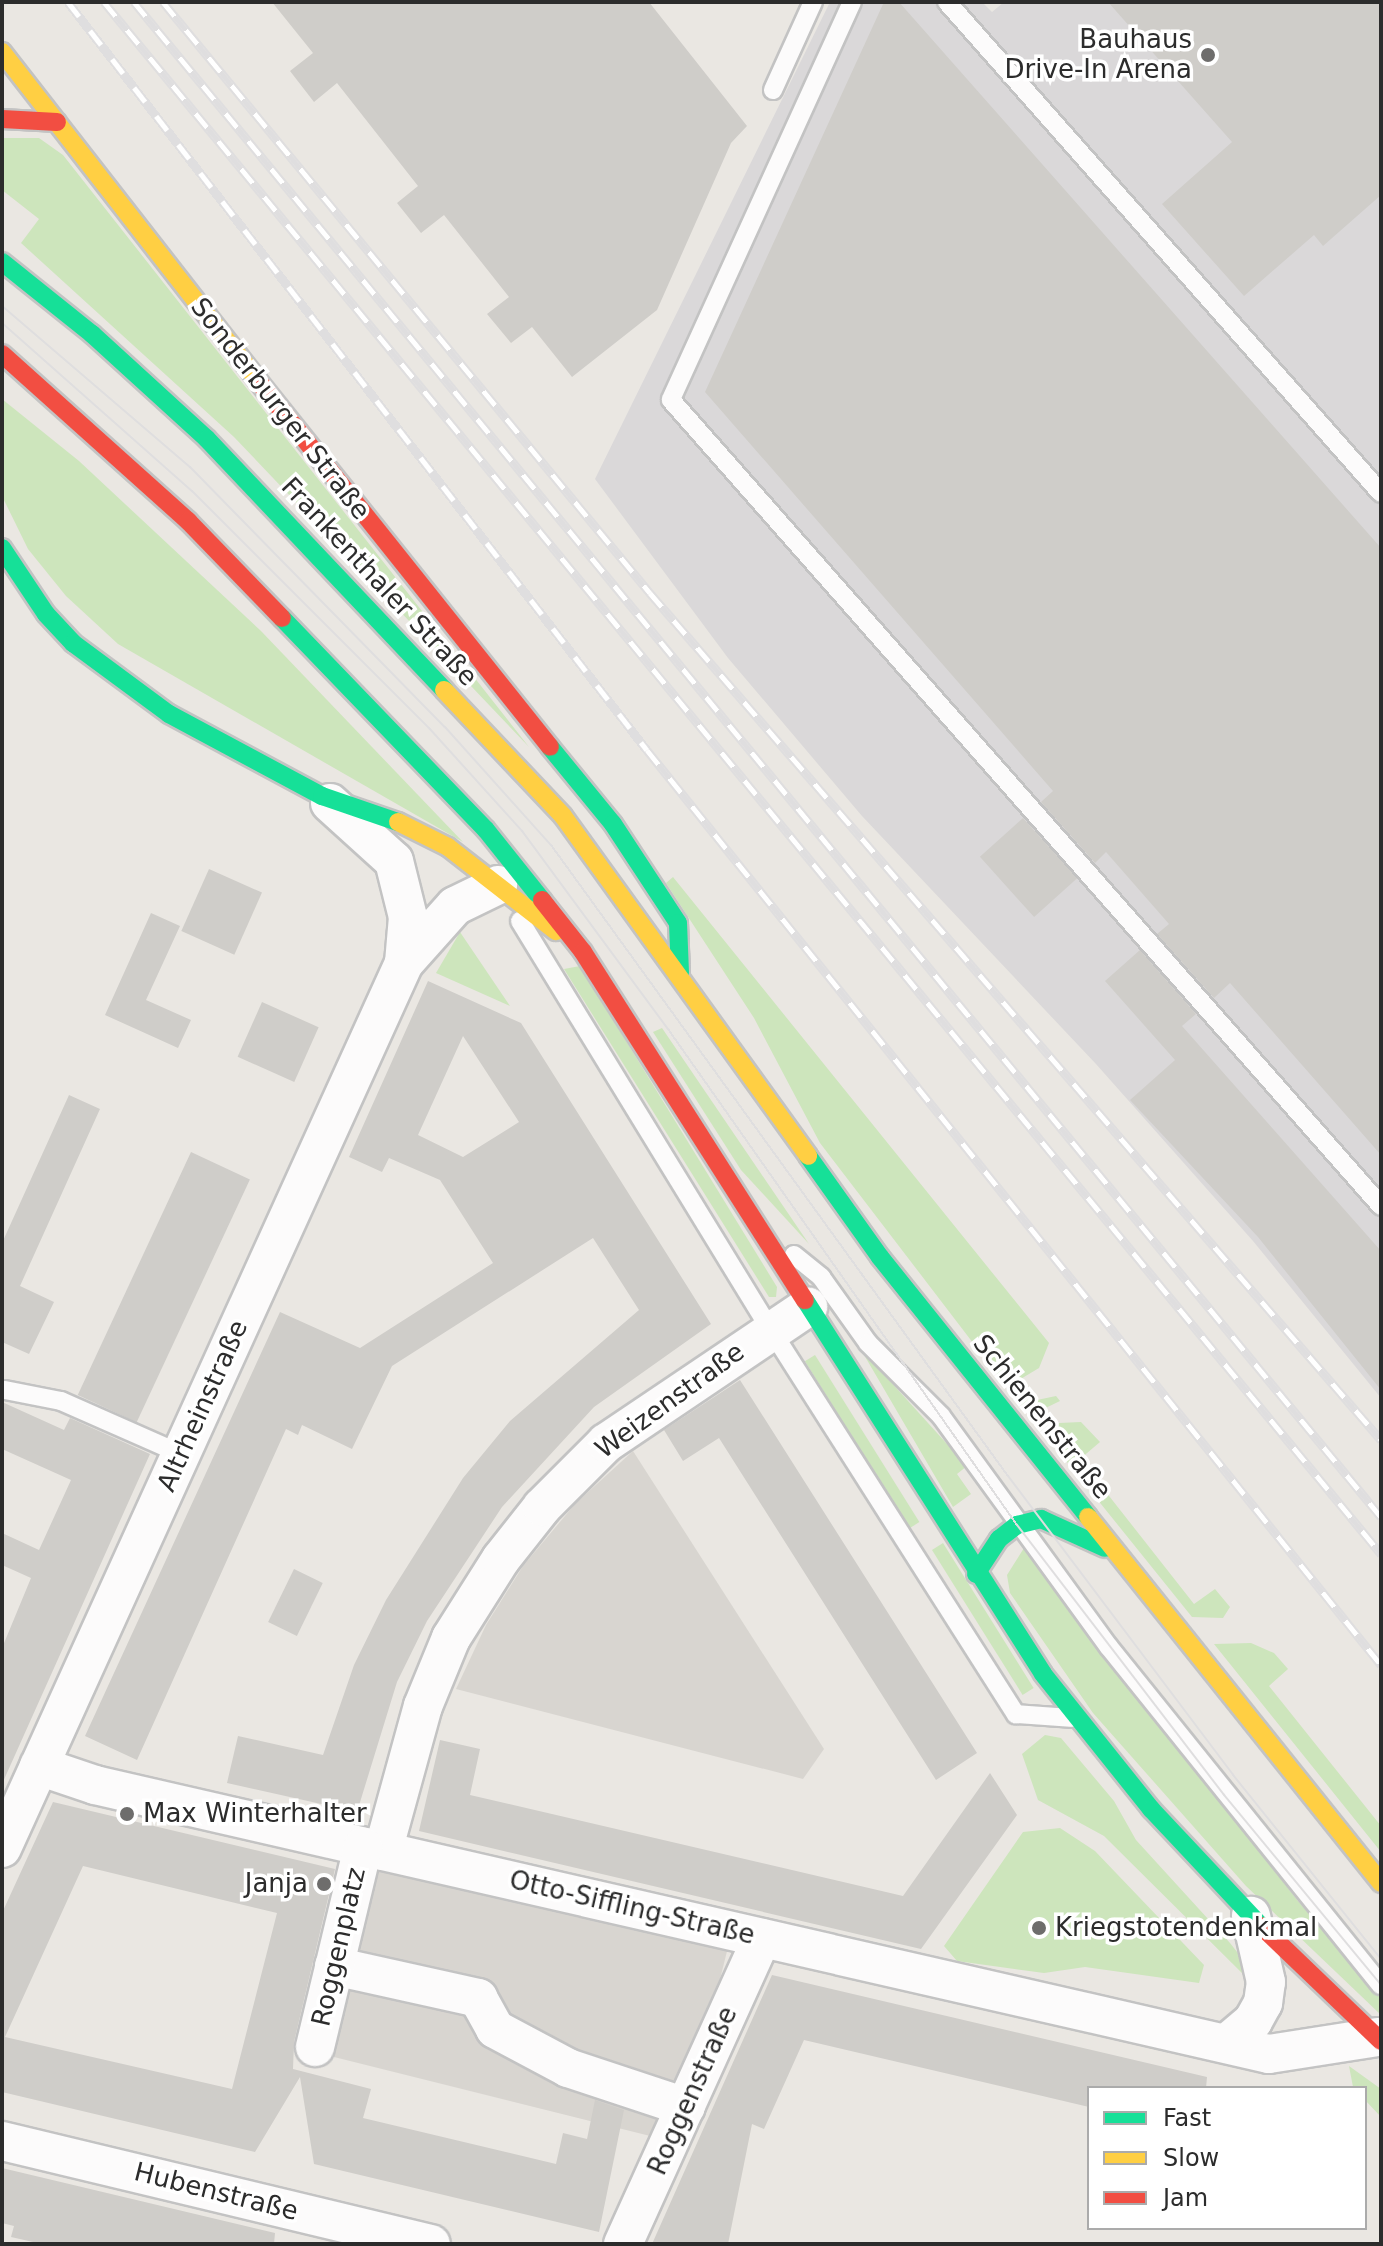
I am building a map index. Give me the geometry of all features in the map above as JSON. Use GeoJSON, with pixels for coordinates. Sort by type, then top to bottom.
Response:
{"type":"FeatureCollection","features":[{"type":"Feature","properties":{"kind":"main road","name":"Sonderburger Straße"},"geometry":{"type":"LineString","coordinates":[[2,52],[417,585],[613,824],[678,923],[680,973]]}},
{"type":"Feature","properties":{"kind":"main road"},"geometry":{"type":"LineString","coordinates":[[2,119],[57,122]]}},
{"type":"Feature","properties":{"kind":"main road","name":"Frankenthaler Straße"},"geometry":{"type":"LineString","coordinates":[[2,262],[92,334],[207,439],[393,633],[563,816],[680,973]]}},
{"type":"Feature","properties":{"kind":"main road"},"geometry":{"type":"LineString","coordinates":[[2,354],[188,521],[405,741],[486,830],[583,952],[976,1574],[1077,1719],[1251,1916],[1379,2039]]}},
{"type":"Feature","properties":{"kind":"main road"},"geometry":{"type":"LineString","coordinates":[[2,548],[46,614],[106,669],[169,714],[322,796],[408,826],[448,847],[583,952]]}},
{"type":"Feature","properties":{"kind":"main road","name":"Schienenstraße"},"geometry":{"type":"LineString","coordinates":[[680,973],[880,1257],[1381,1884]]}},
{"type":"Feature","properties":{"kind":"main road"},"geometry":{"type":"LineString","coordinates":[[976,1574],[999,1539],[1017,1525],[1041,1519],[1118,1555]]}},
{"type":"Feature","properties":{"kind":"street","name":"Altrheinstraße"},"geometry":{"type":"LineString","coordinates":[[322,796],[380,845],[394,861],[408,917],[404,963]]}},
{"type":"Feature","properties":{"kind":"street","name":"Altrheinstraße"},"geometry":{"type":"LineString","coordinates":[[2,1848],[404,963],[455,906],[498,885]]}},
{"type":"Feature","properties":{"kind":"street","name":"Weizenstraße"},"geometry":{"type":"LineString","coordinates":[[373,1849],[423,1706],[451,1638],[501,1559],[542,1507],[606,1443],[808,1307]]}},
{"type":"Feature","properties":{"kind":"street","name":"Otto-Siffling-Straße"},"geometry":{"type":"LineString","coordinates":[[39,1766],[95,1785],[1269,2054],[1379,2039]]}},
{"type":"Feature","properties":{"kind":"street","name":"Roggenplatz"},"geometry":{"type":"LineString","coordinates":[[315,2047],[334,1966],[373,1849]]}},
{"type":"Feature","properties":{"kind":"street"},"geometry":{"type":"LineString","coordinates":[[1227,2043],[1253,2021],[1263,2003],[1266,1982],[1251,1916]]}},
{"type":"Feature","properties":{"kind":"street","name":"Roggenstraße"},"geometry":{"type":"LineString","coordinates":[[623,2244],[762,1938]]}},
{"type":"Feature","properties":{"kind":"street"},"geometry":{"type":"LineString","coordinates":[[334,1966],[478,1998],[495,2029],[568,2068],[686,2107]]}},
{"type":"Feature","properties":{"kind":"street","name":"Hubenstraße"},"geometry":{"type":"LineString","coordinates":[[2,2141],[431,2244]]}},
{"type":"Feature","properties":{"kind":"lane"},"geometry":{"type":"LineString","coordinates":[[773,90],[813,2]]}},
{"type":"Feature","properties":{"kind":"lane"},"geometry":{"type":"LineString","coordinates":[[852,2],[671,400],[1381,1206]]}},
{"type":"Feature","properties":{"kind":"lane"},"geometry":{"type":"LineString","coordinates":[[947,2],[1381,493]]}},
{"type":"Feature","properties":{"kind":"lane"},"geometry":{"type":"LineString","coordinates":[[498,885],[771,1330],[1016,1714],[1077,1719]]}},
{"type":"Feature","properties":{"kind":"lane"},"geometry":{"type":"LineString","coordinates":[[754,1224],[821,1277],[868,1343],[941,1416],[1017,1525],[1224,1795],[1381,1985]]}},
{"type":"Feature","properties":{"kind":"lane"},"geometry":{"type":"LineString","coordinates":[[5,1390],[61,1401],[181,1454]]}},
{"type":"Feature","properties":{"kind":"shaded area"},"geometry":{"type":"Polygon","coordinates":[[[830,2],[982,2],[992,12],[1004,2],[1381,2],[1381,1398],[1253,1241],[1096,1064],[862,816],[728,658],[595,479],[830,2]]]}},
{"type":"Feature","properties":{"kind":"shaded area"},"geometry":{"type":"Polygon","coordinates":[[[633,1451],[824,1749],[803,1779],[456,1689],[486,1625],[523,1566],[575,1504],[633,1451]]]}},
{"type":"Feature","properties":{"kind":"shaded area"},"geometry":{"type":"Polygon","coordinates":[[[370,1862],[727,1951],[679,2143],[322,2054],[370,1862]]]}},
{"type":"Feature","properties":{"kind":"green space"},"geometry":{"type":"Polygon","coordinates":[[[2,138],[39,138],[63,155],[529,747],[234,437],[21,243],[39,219],[2,190],[2,138]]]}},
{"type":"Feature","properties":{"kind":"green space"},"geometry":{"type":"Polygon","coordinates":[[[2,399],[79,461],[261,631],[463,842],[118,644],[66,596],[28,549],[2,496],[2,399]]]}},
{"type":"Feature","properties":{"kind":"green space"},"geometry":{"type":"Polygon","coordinates":[[[673,877],[1049,1343],[1039,1368],[1019,1380],[1037,1400],[1056,1396],[1060,1401],[1029,1416],[820,1143],[754,1018],[666,883],[673,877]]]}},
{"type":"Feature","properties":{"kind":"green space"},"geometry":{"type":"Polygon","coordinates":[[[460,932],[510,1006],[436,973],[460,932]]]}},
{"type":"Feature","properties":{"kind":"green space"},"geometry":{"type":"Polygon","coordinates":[[[580,966],[777,1287],[776,1297],[769,1297],[564,969],[580,966]]]}},
{"type":"Feature","properties":{"kind":"green space"},"geometry":{"type":"Polygon","coordinates":[[[662,1028],[809,1244],[741,1170],[653,1032],[662,1028]]]}},
{"type":"Feature","properties":{"kind":"green space"},"geometry":{"type":"Polygon","coordinates":[[[860,1348],[967,1466],[957,1474],[971,1494],[953,1507],[860,1348]]]}},
{"type":"Feature","properties":{"kind":"green space"},"geometry":{"type":"Polygon","coordinates":[[[815,1355],[919,1522],[909,1528],[805,1361],[815,1355]]]}},
{"type":"Feature","properties":{"kind":"green space"},"geometry":{"type":"Polygon","coordinates":[[[1081,1422],[1100,1442],[1080,1459],[1194,1604],[1215,1589],[1230,1607],[1223,1618],[1192,1617],[1043,1432],[1059,1423],[1081,1422]]]}},
{"type":"Feature","properties":{"kind":"green space"},"geometry":{"type":"Polygon","coordinates":[[[943,1543],[1034,1688],[1023,1695],[932,1550],[943,1543]]]}},
{"type":"Feature","properties":{"kind":"green space"},"geometry":{"type":"Polygon","coordinates":[[[1024,1548],[1298,1901],[1381,1998],[1381,2015],[1246,1886],[1093,1713],[1010,1593],[1007,1575],[1024,1548]]]}},
{"type":"Feature","properties":{"kind":"green space"},"geometry":{"type":"Polygon","coordinates":[[[1251,1643],[1274,1653],[1288,1669],[1269,1686],[1381,1826],[1381,1852],[1214,1644],[1251,1643]]]}},
{"type":"Feature","properties":{"kind":"green space"},"geometry":{"type":"Polygon","coordinates":[[[1045,1735],[1061,1738],[1114,1801],[1136,1840],[1245,1962],[1246,1977],[1104,1836],[1038,1800],[1022,1754],[1045,1735]]]}},
{"type":"Feature","properties":{"kind":"green space"},"geometry":{"type":"Polygon","coordinates":[[[1060,1828],[1095,1851],[1204,1965],[1199,1983],[1085,1967],[1044,1973],[957,1961],[944,1946],[1023,1832],[1060,1828]]]}},
{"type":"Feature","properties":{"kind":"green space"},"geometry":{"type":"Polygon","coordinates":[[[1349,2066],[1381,2089],[1381,2117],[1367,2102],[1367,2086],[1353,2086],[1349,2066]]]}},
{"type":"Feature","properties":{"kind":"building"},"geometry":{"type":"Polygon","coordinates":[[[272,2],[649,2],[747,126],[731,143],[657,310],[572,377],[532,327],[511,343],[487,314],[509,297],[444,215],[421,233],[397,203],[418,186],[337,83],[314,102],[290,71],[313,53],[272,2]]]}},
{"type":"Feature","properties":{"kind":"building"},"geometry":{"type":"Polygon","coordinates":[[[884,2],[899,2],[1381,548],[1381,1155],[1230,983],[1214,998],[1157,934],[1169,924],[1106,852],[1095,863],[1041,802],[1053,791],[705,392],[884,2]]]}},
{"type":"Feature","properties":{"kind":"building"},"geometry":{"type":"Polygon","coordinates":[[[1108,2],[1381,2],[1381,195],[1323,246],[1314,235],[1244,296],[1162,204],[1232,142],[1108,2]]]}},
{"type":"Feature","properties":{"kind":"building"},"geometry":{"type":"Polygon","coordinates":[[[1023,818],[1077,878],[1034,917],[980,857],[1023,818]]]}},
{"type":"Feature","properties":{"kind":"building"},"geometry":{"type":"Polygon","coordinates":[[[209,869],[262,893],[234,955],[181,931],[209,869]]]}},
{"type":"Feature","properties":{"kind":"building"},"geometry":{"type":"Polygon","coordinates":[[[151,913],[180,926],[146,1000],[191,1020],[178,1048],[105,1015],[151,913]]]}},
{"type":"Feature","properties":{"kind":"building"},"geometry":{"type":"Polygon","coordinates":[[[1140,950],[1196,1014],[1182,1026],[1381,1251],[1381,1390],[1258,1237],[1130,1100],[1175,1060],[1105,981],[1140,950]]]}},
{"type":"Feature","properties":{"kind":"building"},"geometry":{"type":"Polygon","coordinates":[[[428,981],[521,1023],[711,1324],[594,1407],[502,1507],[427,1621],[397,1682],[357,1812],[227,1783],[238,1736],[323,1755],[354,1665],[386,1600],[463,1478],[510,1421],[639,1310],[593,1238],[392,1366],[352,1449],[302,1425],[298,1435],[286,1429],[137,1760],[85,1736],[280,1312],[360,1348],[493,1263],[440,1180],[389,1158],[382,1172],[349,1157],[428,981]],[[463,1036],[418,1135],[463,1157],[519,1122],[463,1036]]]}},
{"type":"Feature","properties":{"kind":"building"},"geometry":{"type":"Polygon","coordinates":[[[262,1002],[319,1027],[294,1082],[238,1057],[262,1002]]]}},
{"type":"Feature","properties":{"kind":"building"},"geometry":{"type":"Polygon","coordinates":[[[69,1095],[100,1109],[20,1286],[54,1302],[29,1354],[2,1342],[2,1243],[69,1095]]]}},
{"type":"Feature","properties":{"kind":"building"},"geometry":{"type":"Polygon","coordinates":[[[191,1152],[250,1179],[137,1422],[78,1395],[191,1152]]]}},
{"type":"Feature","properties":{"kind":"building"},"geometry":{"type":"Polygon","coordinates":[[[740,1380],[977,1753],[936,1780],[719,1438],[683,1461],[664,1430],[740,1380]]]}},
{"type":"Feature","properties":{"kind":"building"},"geometry":{"type":"Polygon","coordinates":[[[2,1402],[64,1430],[70,1418],[150,1454],[2,1784],[2,1648],[31,1578],[2,1565],[2,1533],[39,1550],[71,1480],[2,1449],[2,1402]]]}},
{"type":"Feature","properties":{"kind":"building"},"geometry":{"type":"Polygon","coordinates":[[[294,1569],[323,1583],[297,1636],[268,1622],[294,1569]]]}},
{"type":"Feature","properties":{"kind":"building"},"geometry":{"type":"Polygon","coordinates":[[[440,1740],[480,1749],[470,1795],[903,1896],[990,1773],[1017,1815],[921,1949],[419,1831],[440,1740]]]}},
{"type":"Feature","properties":{"kind":"building"},"geometry":{"type":"Polygon","coordinates":[[[53,1802],[335,1869],[294,2042],[293,2069],[371,2089],[363,2118],[556,2164],[563,2133],[587,2139],[595,2100],[624,2110],[599,2232],[314,2164],[300,2077],[255,2152],[2,2092],[2,1913],[53,1802]],[[83,1866],[5,2037],[232,2089],[277,1913],[83,1866]]]}},
{"type":"Feature","properties":{"kind":"building"},"geometry":{"type":"Polygon","coordinates":[[[772,1975],[1207,2077],[1206,2086],[1087,2086],[1087,2107],[804,2040],[764,2129],[752,2124],[728,2244],[652,2244],[772,1975]]]}},
{"type":"Feature","properties":{"kind":"building"},"geometry":{"type":"Polygon","coordinates":[[[2,2168],[275,2233],[274,2244],[42,2244],[11,2237],[14,2226],[2,2223],[2,2168]]]}},
{"type":"Feature","properties":{"kind":"tram line"},"geometry":{"type":"LineString","coordinates":[[2,306],[190,467],[445,727],[551,845],[1008,1476],[1233,1775],[1381,1959]]}},
{"type":"Feature","properties":{"kind":"tram line"},"geometry":{"type":"LineString","coordinates":[[2,323],[192,491],[429,728],[522,831],[668,1029],[1017,1525],[1224,1795],[1381,1985]]}},
{"type":"Feature","properties":{"kind":"railway"},"geometry":{"type":"LineString","coordinates":[[68,2],[647,750],[1381,1665]]}},
{"type":"Feature","properties":{"kind":"railway"},"geometry":{"type":"LineString","coordinates":[[104,2],[1381,1554]]}},
{"type":"Feature","properties":{"kind":"railway"},"geometry":{"type":"LineString","coordinates":[[134,2],[1381,1517]]}},
{"type":"Feature","properties":{"kind":"railway"},"geometry":{"type":"LineString","coordinates":[[163,2],[650,593],[1381,1440]]}},
{"type":"Feature","properties":{"kind":"traffic: fast"},"geometry":{"type":"LineString","coordinates":[[2,262],[92,334],[207,439],[444,690]]}},
{"type":"Feature","properties":{"kind":"traffic: fast"},"geometry":{"type":"LineString","coordinates":[[2,548],[46,614],[73,643],[169,714],[322,796],[398,822]]}},
{"type":"Feature","properties":{"kind":"traffic: fast"},"geometry":{"type":"LineString","coordinates":[[282,618],[486,830],[542,900]]}},
{"type":"Feature","properties":{"kind":"traffic: fast"},"geometry":{"type":"LineString","coordinates":[[550,747],[613,824],[678,923],[680,973]]}},
{"type":"Feature","properties":{"kind":"traffic: fast"},"geometry":{"type":"LineString","coordinates":[[808,1156],[880,1257],[1088,1517]]}},
{"type":"Feature","properties":{"kind":"traffic: fast"},"geometry":{"type":"LineString","coordinates":[[805,1300],[1043,1674],[1151,1809],[1261,1926]]}},
{"type":"Feature","properties":{"kind":"traffic: fast"},"geometry":{"type":"LineString","coordinates":[[976,1574],[999,1539],[1017,1525],[1041,1519],[1105,1548]]}},
{"type":"Feature","properties":{"kind":"traffic: slow"},"geometry":{"type":"LineString","coordinates":[[2,52],[258,381]]}},
{"type":"Feature","properties":{"kind":"traffic: slow"},"geometry":{"type":"LineString","coordinates":[[444,690],[563,816],[808,1156]]}},
{"type":"Feature","properties":{"kind":"traffic: slow"},"geometry":{"type":"LineString","coordinates":[[398,822],[448,847],[556,931]]}},
{"type":"Feature","properties":{"kind":"traffic: slow"},"geometry":{"type":"LineString","coordinates":[[1088,1517],[1381,1883]]}},
{"type":"Feature","properties":{"kind":"traffic: jam"},"geometry":{"type":"LineString","coordinates":[[2,119],[57,122]]}},
{"type":"Feature","properties":{"kind":"traffic: jam"},"geometry":{"type":"LineString","coordinates":[[2,354],[188,521],[282,618]]}},
{"type":"Feature","properties":{"kind":"traffic: jam"},"geometry":{"type":"LineString","coordinates":[[258,381],[550,747]]}},
{"type":"Feature","properties":{"kind":"traffic: jam"},"geometry":{"type":"LineString","coordinates":[[542,900],[583,952],[805,1300]]}},
{"type":"Feature","properties":{"kind":"traffic: jam"},"geometry":{"type":"LineString","coordinates":[[1261,1926],[1381,2041]]}},
{"type":"Feature","properties":{"kind":"place","name":"Bauhaus Drive-In Arena"},"geometry":{"type":"Point","coordinates":[1208,55]}},
{"type":"Feature","properties":{"kind":"place","name":"Max Winterhalter"},"geometry":{"type":"Point","coordinates":[127,1814]}},
{"type":"Feature","properties":{"kind":"place","name":"Janja"},"geometry":{"type":"Point","coordinates":[324,1884]}},
{"type":"Feature","properties":{"kind":"place","name":"Kriegstotendenkmal"},"geometry":{"type":"Point","coordinates":[1039,1928]}}]}
